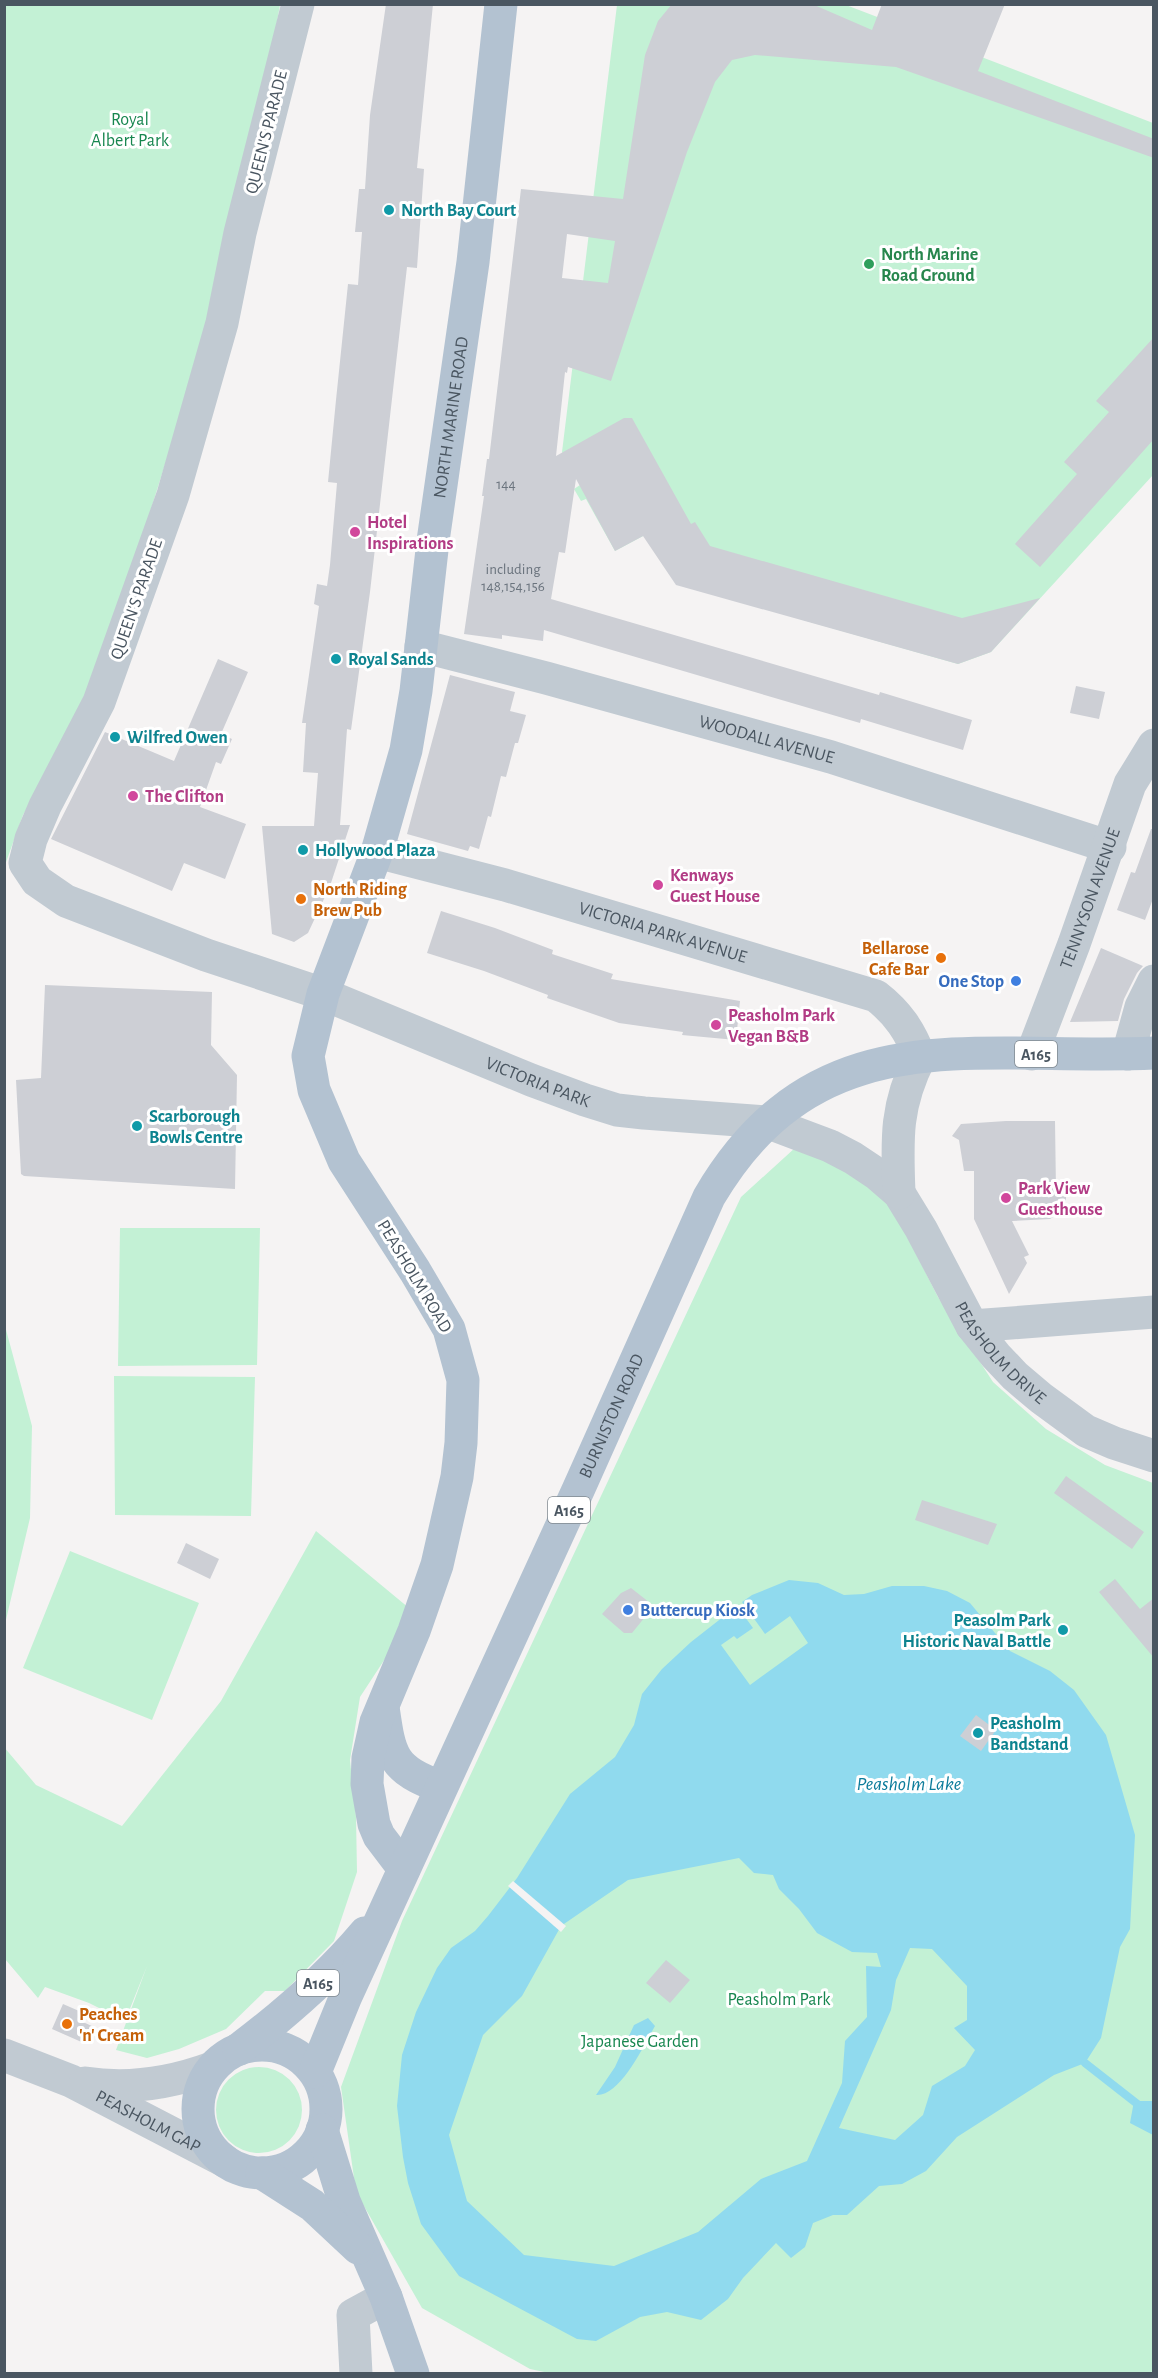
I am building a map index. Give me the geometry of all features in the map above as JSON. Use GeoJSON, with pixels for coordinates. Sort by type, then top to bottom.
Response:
{"type":"FeatureCollection","features":[{"type":"Feature","properties":{"kind":"main road","name":"NORTH MARINE ROAD"},"geometry":{"type":"LineString","coordinates":[[323,994],[376,852],[406,750],[422,646],[433,541],[472,262],[501,4]]}},
{"type":"Feature","properties":{"kind":"main road","name":"PEASHOLM ROAD"},"geometry":{"type":"LineString","coordinates":[[323,994],[308,1056],[314,1090],[344,1161],[415,1271],[449,1329],[463,1380],[457,1477],[436,1565],[414,1631],[382,1705],[373,1731],[368,1758],[369,1804],[374,1824],[404,1869]]}},
{"type":"Feature","properties":{"kind":"main road","name":"A165"},"geometry":{"type":"LineString","coordinates":[[920,1057],[969,1052],[1141,1054]]}},
{"type":"Feature","properties":{"kind":"main road","name":"BURNISTON ROAD"},"geometry":{"type":"LineString","coordinates":[[315,2072],[404,1869],[579,1488],[709,1197],[731,1161],[766,1122],[788,1105],[838,1077],[873,1065],[920,1057]]}},
{"type":"Feature","properties":{"kind":"main road"},"geometry":{"type":"LineString","coordinates":[[382,1705],[387,1738],[395,1759],[411,1774],[441,1787]]}},
{"type":"Feature","properties":{"kind":"main road","name":"BURNISTON ROAD"},"geometry":{"type":"LineString","coordinates":[[238,2049],[281,2016],[319,1982],[387,1907]]}},
{"type":"Feature","properties":{"kind":"main road","name":"A165"},"geometry":{"type":"LineString","coordinates":[[212,2068],[238,2049],[252,2045],[280,2047],[299,2057],[315,2072]]}},
{"type":"Feature","properties":{"kind":"main road"},"geometry":{"type":"LineString","coordinates":[[212,2068],[204,2081],[198,2110],[206,2139],[225,2161],[243,2169],[262,2173],[275,2172],[299,2161],[309,2153],[322,2130],[325,2119],[324,2094],[315,2072]]}},
{"type":"Feature","properties":{"kind":"main road"},"geometry":{"type":"LineString","coordinates":[[322,2130],[344,2201],[380,2283],[413,2373]]}},
{"type":"Feature","properties":{"kind":"main road"},"geometry":{"type":"LineString","coordinates":[[262,2173],[288,2188],[327,2217],[356,2245],[380,2283]]}},
{"type":"Feature","properties":{"kind":"street","name":"QUEEN'S PARADE"},"geometry":{"type":"LineString","coordinates":[[298,4],[240,233],[222,322],[173,495],[99,702],[45,806],[31,839],[25,863],[37,881],[66,901],[206,956],[323,994]]}},
{"type":"Feature","properties":{"kind":"street","name":"WOODALL AVENUE"},"geometry":{"type":"LineString","coordinates":[[422,646],[831,757],[1110,847]]}},
{"type":"Feature","properties":{"kind":"street","name":"TENNYSON AVENUE"},"geometry":{"type":"LineString","coordinates":[[1032,1054],[1110,847],[1131,784],[1151,750],[1154,723]]}},
{"type":"Feature","properties":{"kind":"street","name":"VICTORIA PARK AVENUE"},"geometry":{"type":"LineString","coordinates":[[376,852],[490,881],[876,996],[902,1020],[920,1057]]}},
{"type":"Feature","properties":{"kind":"street"},"geometry":{"type":"LineString","coordinates":[[1141,1054],[1142,1007],[1154,981]]}},
{"type":"Feature","properties":{"kind":"street","name":"VICTORIA PARK"},"geometry":{"type":"LineString","coordinates":[[323,994],[531,1080],[617,1110],[766,1122]]}},
{"type":"Feature","properties":{"kind":"street","name":"PEASHOLM DRIVE"},"geometry":{"type":"LineString","coordinates":[[899,1193],[897,1138],[899,1116],[910,1076],[920,1057]]}},
{"type":"Feature","properties":{"kind":"street","name":"PEASHOLM DRIVE"},"geometry":{"type":"LineString","coordinates":[[766,1122],[830,1146],[853,1158],[899,1193],[921,1229],[972,1326],[1015,1376],[1086,1431],[1154,1456]]}},
{"type":"Feature","properties":{"kind":"street"},"geometry":{"type":"LineString","coordinates":[[972,1326],[1154,1312]]}},
{"type":"Feature","properties":{"kind":"street","name":"PEASHOLM GAP"},"geometry":{"type":"LineString","coordinates":[[4,2055],[71,2081],[225,2161]]}},
{"type":"Feature","properties":{"kind":"street","name":"PEASHOLM GAP"},"geometry":{"type":"LineString","coordinates":[[71,2081],[107,2085],[143,2085],[166,2082],[212,2068]]}},
{"type":"Feature","properties":{"kind":"street"},"geometry":{"type":"LineString","coordinates":[[356,2373],[353,2315],[380,2283]]}},
{"type":"Feature","properties":{"kind":"green space","name":"Royal Albert Park"},"geometry":{"type":"Polygon","coordinates":[[[5,5],[280,5],[238,233],[92,696],[23,815],[5,865],[5,5]]]}},
{"type":"Feature","properties":{"kind":"green space","name":"North Marine Road Ground"},"geometry":{"type":"Polygon","coordinates":[[[617,5],[846,5],[1153,123],[1153,475],[991,652],[958,664],[800,619],[645,535],[615,551],[586,499],[581,501],[574,489],[580,485],[562,452],[617,5]]]}},
{"type":"Feature","properties":{"kind":"green space","name":"Peasholm Park"},"geometry":{"type":"Polygon","coordinates":[[[796,1147],[883,1189],[938,1297],[993,1382],[1046,1429],[1105,1465],[1153,1483],[1153,2373],[554,2374],[530,2369],[422,2308],[356,2192],[341,2087],[402,1921],[741,1197],[796,1147]]]}},
{"type":"Feature","properties":{"kind":"green space"},"geometry":{"type":"Polygon","coordinates":[[[120,1228],[260,1228],[257,1365],[118,1366],[120,1228]]]}},
{"type":"Feature","properties":{"kind":"green space"},"geometry":{"type":"Polygon","coordinates":[[[5,1326],[32,1426],[30,1518],[5,1624],[5,1326]]]}},
{"type":"Feature","properties":{"kind":"green space"},"geometry":{"type":"Polygon","coordinates":[[[114,1376],[255,1377],[251,1516],[115,1515],[114,1376]]]}},
{"type":"Feature","properties":{"kind":"green space"},"geometry":{"type":"Polygon","coordinates":[[[316,1531],[415,1613],[360,1697],[350,1760],[356,1817],[357,1872],[334,1941],[285,1991],[265,1991],[226,2029],[179,2049],[147,2058],[116,2050],[147,1966],[125,2021],[89,2003],[45,1987],[38,1998],[5,1959],[4,1747],[36,1785],[122,1826],[221,1701],[316,1531]]]}},
{"type":"Feature","properties":{"kind":"green space"},"geometry":{"type":"Polygon","coordinates":[[[70,1551],[199,1603],[152,1720],[23,1668],[70,1551]]]}},
{"type":"Feature","properties":{"kind":"green space"},"geometry":{"type":"Polygon","coordinates":[[[259,2067],[283,2074],[295,2086],[302,2110],[295,2134],[283,2146],[259,2153],[235,2146],[223,2134],[216,2110],[223,2086],[235,2074],[259,2067]]]}},
{"type":"Feature","properties":{"kind":"water","name":"Peasholm Lake"},"geometry":{"type":"Polygon","coordinates":[[[789,1580],[818,1583],[844,1595],[864,1594],[892,1586],[924,1586],[947,1591],[970,1603],[1010,1651],[1050,1671],[1074,1690],[1106,1735],[1135,1835],[1130,1929],[1120,1947],[1101,2038],[1085,2063],[1054,2075],[957,2137],[926,2171],[902,2184],[879,2186],[847,2215],[833,2215],[813,2223],[805,2247],[791,2258],[776,2243],[743,2278],[728,2299],[701,2320],[667,2312],[640,2317],[596,2341],[577,2339],[459,2276],[421,2224],[408,2183],[397,2106],[402,2055],[416,2012],[437,1968],[451,1948],[475,1931],[488,1916],[517,1878],[570,1794],[615,1757],[634,1725],[642,1694],[662,1669],[691,1642],[737,1606],[753,1628],[737,1639],[734,1636],[721,1645],[750,1685],[808,1643],[790,1616],[765,1634],[742,1602],[752,1595],[789,1580]],[[739,1858],[628,1880],[561,1926],[522,1996],[483,2035],[449,2135],[467,2201],[524,2255],[614,2266],[698,2232],[761,2179],[807,2161],[842,2083],[845,2041],[867,2017],[866,1966],[881,1967],[877,1953],[852,1952],[817,1933],[799,1909],[779,1889],[773,1875],[754,1873],[739,1858]],[[910,1948],[896,1980],[891,2010],[839,2128],[895,2140],[923,2115],[932,2086],[965,2066],[975,2050],[954,2028],[967,2020],[967,1986],[932,1949],[910,1948]]]}},
{"type":"Feature","properties":{"kind":"water"},"geometry":{"type":"Polygon","coordinates":[[[648,2018],[655,2026],[638,2057],[614,2088],[596,2095],[615,2067],[634,2025],[648,2018]]]}},
{"type":"Feature","properties":{"kind":"water"},"geometry":{"type":"Polygon","coordinates":[[[1134,2101],[1153,2101],[1153,2135],[1130,2123],[1134,2101]]]}},
{"type":"Feature","properties":{"kind":"pier"},"geometry":{"type":"Polygon","coordinates":[[[513,1881],[566,1926],[561,1932],[508,1886],[513,1881]]]}},
{"type":"Feature","properties":{"kind":"building"},"geometry":{"type":"Polygon","coordinates":[[[386,4],[433,4],[417,168],[424,169],[417,268],[407,267],[370,592],[351,730],[347,729],[340,825],[350,825],[330,886],[308,933],[294,942],[272,934],[262,826],[314,826],[318,773],[303,772],[306,723],[302,723],[319,606],[314,604],[317,584],[327,586],[330,565],[337,483],[328,482],[336,400],[348,284],[358,285],[362,232],[355,232],[359,189],[365,189],[370,115],[386,4]]]}},
{"type":"Feature","properties":{"kind":"building"},"geometry":{"type":"Polygon","coordinates":[[[672,4],[812,4],[872,30],[882,4],[1005,4],[978,71],[1154,139],[1154,158],[896,67],[755,55],[732,60],[715,82],[687,152],[611,381],[568,367],[567,373],[565,372],[556,456],[624,418],[632,418],[691,524],[695,522],[710,546],[962,618],[1040,598],[991,652],[958,664],[676,585],[643,536],[615,551],[576,479],[565,553],[559,552],[551,599],[972,720],[963,750],[861,719],[860,723],[544,630],[543,641],[502,635],[502,639],[464,634],[484,496],[482,496],[487,459],[489,459],[521,189],[623,199],[645,55],[658,21],[672,4]],[[567,234],[562,278],[608,283],[615,241],[567,234]]]}},
{"type":"Feature","properties":{"kind":"building"},"geometry":{"type":"Polygon","coordinates":[[[1154,337],[1154,439],[1040,567],[1015,544],[1077,474],[1064,462],[1109,412],[1096,401],[1154,337]]]}},
{"type":"Feature","properties":{"kind":"building","name":"The Clifton"},"geometry":{"type":"Polygon","coordinates":[[[218,659],[248,672],[221,734],[232,739],[221,764],[216,762],[200,807],[246,824],[225,879],[184,863],[172,891],[51,839],[105,732],[174,761],[218,659]]]}},
{"type":"Feature","properties":{"kind":"building"},"geometry":{"type":"Polygon","coordinates":[[[450,675],[515,692],[510,711],[526,715],[518,743],[515,743],[506,777],[501,776],[491,817],[488,816],[479,849],[470,846],[468,851],[407,834],[450,675]]]}},
{"type":"Feature","properties":{"kind":"building"},"geometry":{"type":"Polygon","coordinates":[[[1076,686],[1105,692],[1099,719],[1070,713],[1076,686]]]}},
{"type":"Feature","properties":{"kind":"building"},"geometry":{"type":"Polygon","coordinates":[[[1151,829],[1154,829],[1154,896],[1145,920],[1117,910],[1131,872],[1135,873],[1151,829]]]}},
{"type":"Feature","properties":{"kind":"building"},"geometry":{"type":"Polygon","coordinates":[[[441,911],[553,950],[552,954],[613,974],[611,979],[740,1001],[736,1040],[682,1035],[683,1032],[619,1023],[547,998],[548,995],[484,971],[427,953],[441,911]]]}},
{"type":"Feature","properties":{"kind":"building"},"geometry":{"type":"Polygon","coordinates":[[[1101,948],[1143,966],[1124,999],[1118,1021],[1070,1022],[1101,948]]]}},
{"type":"Feature","properties":{"kind":"building","name":"Scarborough Bowls Centre"},"geometry":{"type":"Polygon","coordinates":[[[45,985],[212,992],[211,1045],[237,1075],[235,1189],[21,1174],[16,1080],[41,1078],[45,985]]]}},
{"type":"Feature","properties":{"kind":"building"},"geometry":{"type":"Polygon","coordinates":[[[1055,1121],[1056,1191],[1066,1191],[1066,1209],[1050,1219],[1012,1221],[1029,1255],[1024,1257],[1027,1263],[1009,1294],[974,1219],[974,1171],[964,1171],[959,1140],[952,1136],[961,1124],[1055,1121]]]}},
{"type":"Feature","properties":{"kind":"building"},"geometry":{"type":"Polygon","coordinates":[[[1066,1476],[1144,1532],[1132,1549],[1054,1493],[1066,1476]]]}},
{"type":"Feature","properties":{"kind":"building"},"geometry":{"type":"Polygon","coordinates":[[[922,1500],[997,1524],[988,1545],[915,1520],[922,1500]]]}},
{"type":"Feature","properties":{"kind":"building"},"geometry":{"type":"Polygon","coordinates":[[[186,1543],[219,1559],[210,1579],[177,1563],[186,1543]]]}},
{"type":"Feature","properties":{"kind":"building"},"geometry":{"type":"Polygon","coordinates":[[[1115,1579],[1140,1609],[1154,1598],[1154,1658],[1099,1592],[1115,1579]]]}},
{"type":"Feature","properties":{"kind":"building","name":"Buttercup Kiosk"},"geometry":{"type":"Polygon","coordinates":[[[631,1588],[654,1606],[632,1633],[624,1633],[602,1614],[621,1593],[631,1588]]]}},
{"type":"Feature","properties":{"kind":"building","name":"Peasholm Bandstand"},"geometry":{"type":"Polygon","coordinates":[[[976,1715],[996,1730],[981,1751],[960,1736],[976,1715]]]}},
{"type":"Feature","properties":{"kind":"building"},"geometry":{"type":"Polygon","coordinates":[[[666,1960],[690,1980],[670,2003],[646,1983],[666,1960]]]}},
{"type":"Feature","properties":{"kind":"building","name":"Peaches 'n' Cream"},"geometry":{"type":"Polygon","coordinates":[[[63,2004],[86,2014],[83,2022],[94,2027],[86,2044],[52,2029],[63,2004]]]}},
{"type":"Feature","properties":{"kind":"waterway"},"geometry":{"type":"LineString","coordinates":[[1085,2063],[1154,2117]]}},
{"type":"Feature","properties":{"kind":"place","name":"North Bay Court"},"geometry":{"type":"Point","coordinates":[389,210]}},
{"type":"Feature","properties":{"kind":"place","name":"North Marine Road Ground"},"geometry":{"type":"Point","coordinates":[869,264]}},
{"type":"Feature","properties":{"kind":"place","name":"Hotel Inspirations"},"geometry":{"type":"Point","coordinates":[355,532]}},
{"type":"Feature","properties":{"kind":"place","name":"Royal Sands"},"geometry":{"type":"Point","coordinates":[336,659]}},
{"type":"Feature","properties":{"kind":"place","name":"Wilfred Owen"},"geometry":{"type":"Point","coordinates":[115,737]}},
{"type":"Feature","properties":{"kind":"place","name":"The Clifton"},"geometry":{"type":"Point","coordinates":[133,796]}},
{"type":"Feature","properties":{"kind":"place","name":"Hollywood Plaza"},"geometry":{"type":"Point","coordinates":[303,850]}},
{"type":"Feature","properties":{"kind":"place","name":"Kenways Guest House"},"geometry":{"type":"Point","coordinates":[658,885]}},
{"type":"Feature","properties":{"kind":"place","name":"North Riding Brew Pub"},"geometry":{"type":"Point","coordinates":[301,899]}},
{"type":"Feature","properties":{"kind":"place","name":"Bellarose Cafe Bar"},"geometry":{"type":"Point","coordinates":[941,958]}},
{"type":"Feature","properties":{"kind":"place","name":"One Stop"},"geometry":{"type":"Point","coordinates":[1016,981]}},
{"type":"Feature","properties":{"kind":"place","name":"Peasholm Park Vegan B&B"},"geometry":{"type":"Point","coordinates":[716,1025]}},
{"type":"Feature","properties":{"kind":"place","name":"Scarborough Bowls Centre"},"geometry":{"type":"Point","coordinates":[137,1126]}},
{"type":"Feature","properties":{"kind":"place","name":"Park View Guesthouse"},"geometry":{"type":"Point","coordinates":[1006,1198]}},
{"type":"Feature","properties":{"kind":"place","name":"Buttercup Kiosk"},"geometry":{"type":"Point","coordinates":[628,1610]}},
{"type":"Feature","properties":{"kind":"place","name":"Peasolm Park Historic Naval Battle"},"geometry":{"type":"Point","coordinates":[1063,1630]}},
{"type":"Feature","properties":{"kind":"place","name":"Peasholm Bandstand"},"geometry":{"type":"Point","coordinates":[978,1733]}},
{"type":"Feature","properties":{"kind":"place","name":"Peaches 'n' Cream"},"geometry":{"type":"Point","coordinates":[67,2024]}},
{"type":"Feature","properties":{"kind":"park label","name":"Japanese Garden"},"geometry":{"type":"Point","coordinates":[640,2041]}}]}
